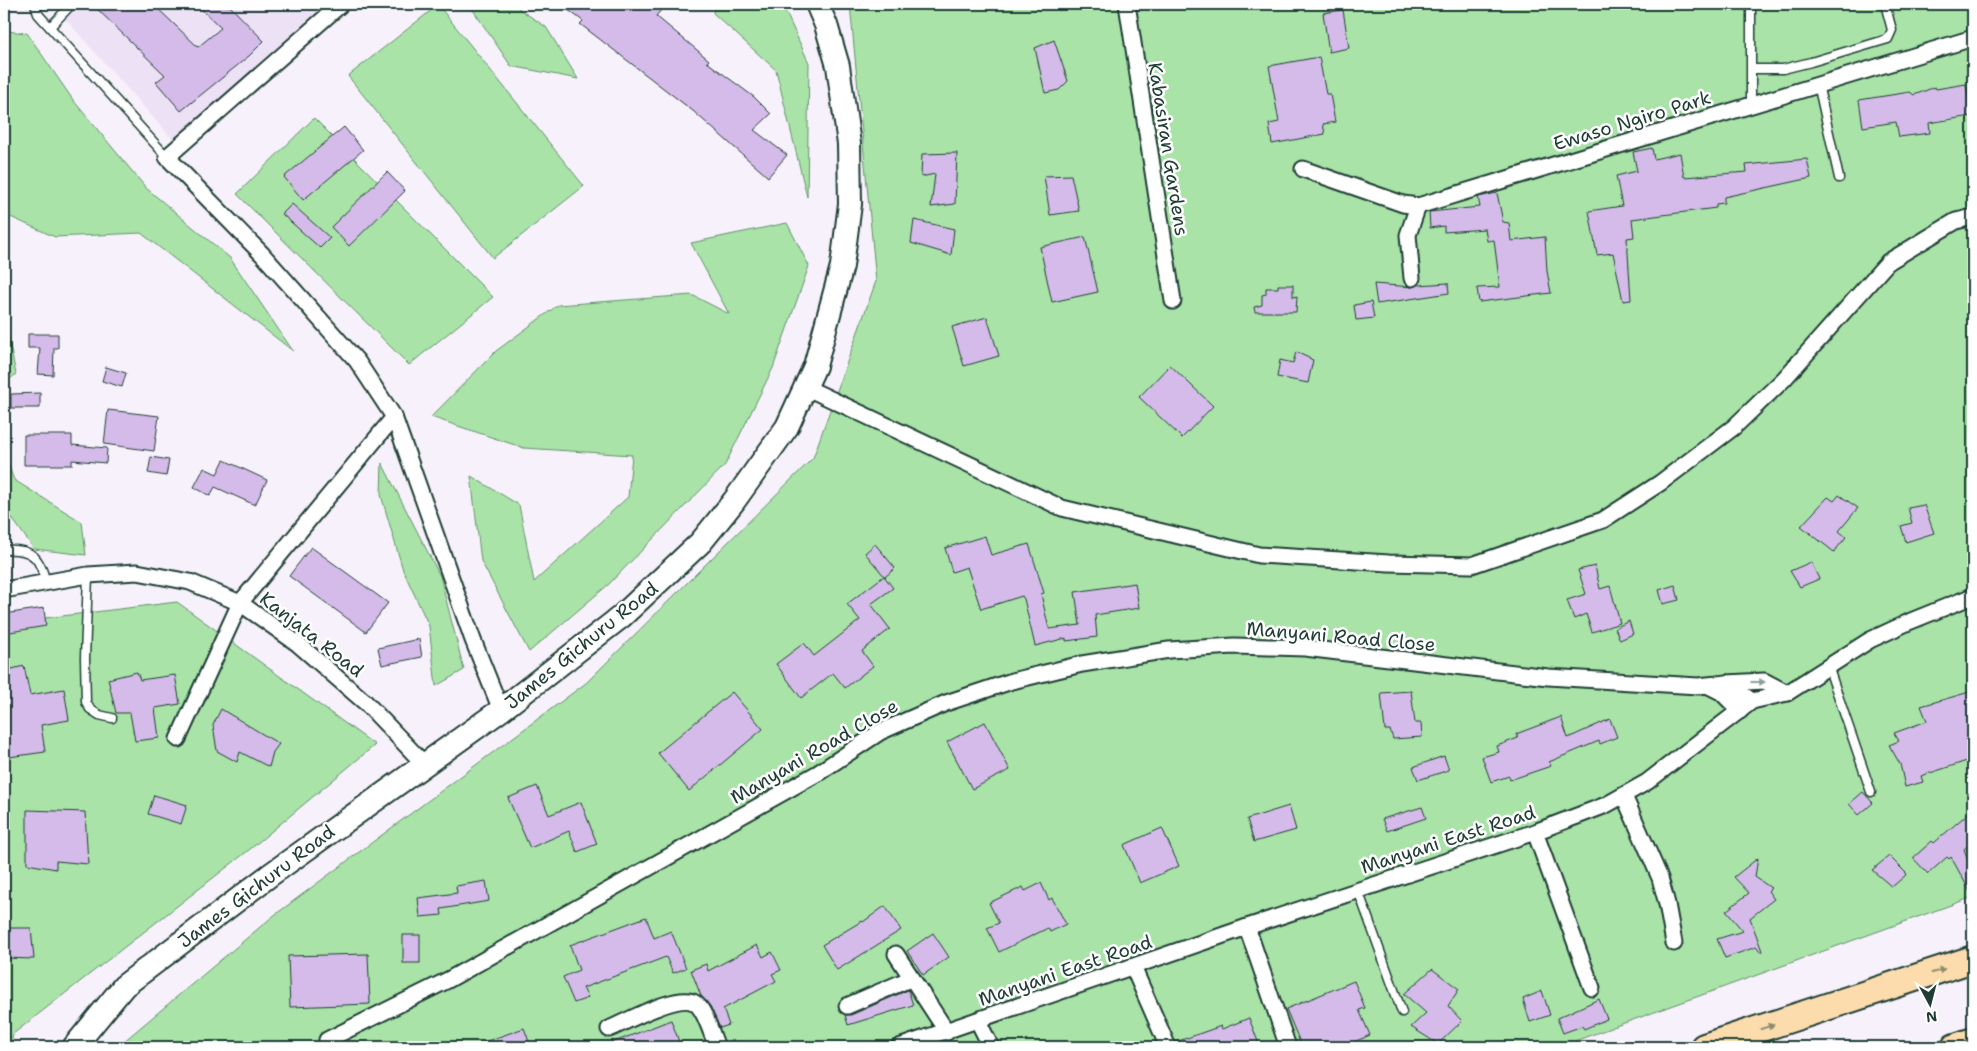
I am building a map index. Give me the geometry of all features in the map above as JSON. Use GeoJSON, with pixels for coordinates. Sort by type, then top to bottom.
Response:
{"type":"FeatureCollection","features":[{"type":"Feature","properties":{"kind":"highway"},"geometry":{"type":"LineString","coordinates":[[1704,1047],[1973,959]]}},
{"type":"Feature","properties":{"kind":"highway"},"geometry":{"type":"LineString","coordinates":[[1956,1047],[1973,1041]]}},
{"type":"Feature","properties":{"kind":"main road","name":"James Gichuru Road"},"geometry":{"type":"LineString","coordinates":[[74,1047],[124,986],[270,875],[501,710],[622,616],[700,542],[734,501],[787,427],[815,366],[842,266],[850,204],[849,144],[838,66],[826,25],[817,4]]}},
{"type":"Feature","properties":{"kind":"street"},"geometry":{"type":"LineString","coordinates":[[341,4],[167,157],[262,254],[357,361],[394,417],[473,640],[501,710]]}},
{"type":"Feature","properties":{"kind":"street","name":"Kabasiran Gardens"},"geometry":{"type":"LineString","coordinates":[[1127,4],[1173,301]]}},
{"type":"Feature","properties":{"kind":"street","name":"Ewaso Ngiro Park"},"geometry":{"type":"LineString","coordinates":[[1303,170],[1403,204],[1418,206],[1973,38]]}},
{"type":"Feature","properties":{"kind":"street"},"geometry":{"type":"LineString","coordinates":[[1412,278],[1408,235],[1418,206]]}},
{"type":"Feature","properties":{"kind":"street"},"geometry":{"type":"LineString","coordinates":[[805,387],[1062,508],[1259,555],[1389,563],[1472,565],[1603,520],[1660,483],[1734,427],[1784,379],[1888,262],[1956,221],[1973,217]]}},
{"type":"Feature","properties":{"kind":"street"},"geometry":{"type":"LineString","coordinates":[[178,739],[240,604],[394,417]]}},
{"type":"Feature","properties":{"kind":"street","name":"Kanjata Road"},"geometry":{"type":"LineString","coordinates":[[4,590],[88,576],[137,572],[190,582],[240,604],[298,644],[366,703],[424,764]]}},
{"type":"Feature","properties":{"kind":"street","name":"Manyani East Road"},"geometry":{"type":"LineString","coordinates":[[899,1047],[1248,927],[1535,832],[1606,805],[1647,782],[1752,701],[1787,693],[1870,640],[1973,596]]}},
{"type":"Feature","properties":{"kind":"street","name":"Manyani Road Close"},"geometry":{"type":"LineString","coordinates":[[327,1040],[448,980],[818,773],[880,732],[946,704],[993,688],[1082,664],[1169,650],[1234,646],[1305,648],[1548,677],[1709,686],[1764,681],[1787,693]]}},
{"type":"Feature","properties":{"kind":"street"},"geometry":{"type":"LineString","coordinates":[[1727,683],[1752,701]]}},
{"type":"Feature","properties":{"kind":"street"},"geometry":{"type":"LineString","coordinates":[[1709,686],[1721,692],[1740,711]]}},
{"type":"Feature","properties":{"kind":"street"},"geometry":{"type":"LineString","coordinates":[[1624,796],[1660,878],[1674,943]]}},
{"type":"Feature","properties":{"kind":"street"},"geometry":{"type":"LineString","coordinates":[[1535,832],[1592,988]]}},
{"type":"Feature","properties":{"kind":"street"},"geometry":{"type":"LineString","coordinates":[[1248,927],[1288,1047]]}},
{"type":"Feature","properties":{"kind":"street"},"geometry":{"type":"LineString","coordinates":[[896,954],[946,1032]]}},
{"type":"Feature","properties":{"kind":"street"},"geometry":{"type":"LineString","coordinates":[[1133,967],[1168,1047]]}},
{"type":"Feature","properties":{"kind":"street"},"geometry":{"type":"LineString","coordinates":[[847,1006],[912,978]]}},
{"type":"Feature","properties":{"kind":"street"},"geometry":{"type":"LineString","coordinates":[[609,1029],[674,1001],[688,1000],[696,1003],[704,1015],[717,1047]]}},
{"type":"Feature","properties":{"kind":"street"},"geometry":{"type":"LineString","coordinates":[[978,1021],[991,1047]]}},
{"type":"Feature","properties":{"kind":"lane"},"geometry":{"type":"LineString","coordinates":[[35,4],[38,14],[167,157]]}},
{"type":"Feature","properties":{"kind":"lane"},"geometry":{"type":"LineString","coordinates":[[1751,4],[1751,104]]}},
{"type":"Feature","properties":{"kind":"lane"},"geometry":{"type":"LineString","coordinates":[[1752,69],[1783,68],[1802,64],[1888,39],[1892,30],[1884,4]]}},
{"type":"Feature","properties":{"kind":"lane"},"geometry":{"type":"LineString","coordinates":[[50,27],[68,5]]}},
{"type":"Feature","properties":{"kind":"lane"},"geometry":{"type":"LineString","coordinates":[[1818,84],[1840,178]]}},
{"type":"Feature","properties":{"kind":"lane"},"geometry":{"type":"LineString","coordinates":[[4,550],[25,550],[34,556],[42,565],[46,583]]}},
{"type":"Feature","properties":{"kind":"lane"},"geometry":{"type":"LineString","coordinates":[[88,576],[84,658],[86,702],[90,709],[99,715],[112,718]]}},
{"type":"Feature","properties":{"kind":"lane"},"geometry":{"type":"LineString","coordinates":[[1828,666],[1871,792]]}},
{"type":"Feature","properties":{"kind":"lane"},"geometry":{"type":"LineString","coordinates":[[1358,890],[1402,1012]]}},
{"type":"Feature","properties":{"kind":"shaded area"},"geometry":{"type":"Polygon","coordinates":[[[52,4],[336,4],[176,143],[52,4]]]}},
{"type":"Feature","properties":{"kind":"green space"},"geometry":{"type":"Polygon","coordinates":[[[469,4],[518,4],[519,9],[546,27],[578,79],[511,66],[469,4]]]}},
{"type":"Feature","properties":{"kind":"green space"},"geometry":{"type":"Polygon","coordinates":[[[715,4],[782,4],[809,63],[807,197],[776,70],[713,13],[715,4]]]}},
{"type":"Feature","properties":{"kind":"green space"},"geometry":{"type":"Polygon","coordinates":[[[850,4],[1973,4],[1973,897],[1558,1047],[117,1047],[272,917],[586,683],[813,458],[876,281],[850,4]]]}},
{"type":"Feature","properties":{"kind":"green space"},"geometry":{"type":"Polygon","coordinates":[[[438,5],[584,186],[493,258],[348,76],[438,5]]]}},
{"type":"Feature","properties":{"kind":"green space"},"geometry":{"type":"Polygon","coordinates":[[[4,31],[27,33],[73,100],[146,188],[230,258],[293,351],[141,233],[55,237],[4,214],[4,31]]]}},
{"type":"Feature","properties":{"kind":"green space"},"geometry":{"type":"Polygon","coordinates":[[[314,118],[493,297],[409,365],[237,194],[314,118]]]}},
{"type":"Feature","properties":{"kind":"green space"},"geometry":{"type":"Polygon","coordinates":[[[787,223],[809,266],[773,368],[725,465],[609,584],[529,652],[481,561],[471,476],[519,505],[534,582],[628,497],[632,455],[524,448],[431,417],[496,351],[558,305],[692,295],[729,314],[691,243],[787,223]]]}},
{"type":"Feature","properties":{"kind":"green space"},"geometry":{"type":"Polygon","coordinates":[[[4,334],[8,336],[16,374],[4,384],[4,334]]]}},
{"type":"Feature","properties":{"kind":"green space"},"geometry":{"type":"Polygon","coordinates":[[[4,453],[14,480],[82,522],[86,555],[34,549],[4,507],[4,453]]]}},
{"type":"Feature","properties":{"kind":"green space"},"geometry":{"type":"Polygon","coordinates":[[[382,463],[440,576],[464,670],[436,686],[429,626],[403,570],[381,495],[382,463]]]}},
{"type":"Feature","properties":{"kind":"green space"},"geometry":{"type":"Polygon","coordinates":[[[177,602],[375,745],[249,850],[13,1034],[11,1047],[4,1047],[4,623],[177,602]]]}},
{"type":"Feature","properties":{"kind":"building"},"geometry":{"type":"Polygon","coordinates":[[[92,4],[153,4],[198,47],[221,28],[196,4],[228,4],[264,41],[249,56],[181,111],[156,82],[165,75],[92,4]]]}},
{"type":"Feature","properties":{"kind":"building"},"geometry":{"type":"Polygon","coordinates":[[[560,4],[666,4],[656,16],[709,60],[707,62],[754,97],[771,114],[754,130],[787,155],[768,177],[693,111],[580,24],[583,21],[560,4]]]}},
{"type":"Feature","properties":{"kind":"building"},"geometry":{"type":"Polygon","coordinates":[[[1343,10],[1349,48],[1329,52],[1323,13],[1343,10]]]}},
{"type":"Feature","properties":{"kind":"building"},"geometry":{"type":"Polygon","coordinates":[[[1054,40],[1068,81],[1059,90],[1045,93],[1035,48],[1054,40]]]}},
{"type":"Feature","properties":{"kind":"building"},"geometry":{"type":"Polygon","coordinates":[[[1319,57],[1326,94],[1330,94],[1335,122],[1323,124],[1325,134],[1272,144],[1269,124],[1279,122],[1269,66],[1319,57]]]}},
{"type":"Feature","properties":{"kind":"building"},"geometry":{"type":"Polygon","coordinates":[[[1966,84],[1971,116],[1929,123],[1930,133],[1899,137],[1896,122],[1863,127],[1859,100],[1910,92],[1914,95],[1935,87],[1936,89],[1966,84]]]}},
{"type":"Feature","properties":{"kind":"building"},"geometry":{"type":"Polygon","coordinates":[[[344,127],[363,150],[303,200],[284,177],[344,127]]]}},
{"type":"Feature","properties":{"kind":"building"},"geometry":{"type":"Polygon","coordinates":[[[1652,148],[1654,159],[1680,153],[1684,177],[1747,172],[1746,165],[1807,159],[1811,178],[1724,197],[1724,203],[1716,204],[1716,208],[1632,219],[1634,237],[1627,238],[1631,300],[1623,301],[1613,253],[1597,255],[1589,211],[1622,206],[1616,176],[1637,171],[1633,152],[1652,148]]]}},
{"type":"Feature","properties":{"kind":"building"},"geometry":{"type":"Polygon","coordinates":[[[957,153],[955,204],[931,207],[935,174],[921,177],[922,154],[957,153]]]}},
{"type":"Feature","properties":{"kind":"building"},"geometry":{"type":"Polygon","coordinates":[[[387,172],[405,191],[349,246],[331,227],[387,172]]]}},
{"type":"Feature","properties":{"kind":"building"},"geometry":{"type":"Polygon","coordinates":[[[1071,175],[1079,211],[1050,215],[1044,176],[1071,175]]]}},
{"type":"Feature","properties":{"kind":"building"},"geometry":{"type":"Polygon","coordinates":[[[1497,193],[1503,222],[1509,223],[1511,241],[1545,237],[1547,271],[1551,293],[1479,302],[1477,288],[1500,287],[1494,240],[1487,241],[1485,229],[1444,232],[1444,226],[1430,228],[1429,212],[1480,207],[1478,197],[1497,193]]]}},
{"type":"Feature","properties":{"kind":"building"},"geometry":{"type":"Polygon","coordinates":[[[292,204],[330,238],[320,248],[282,214],[292,204]]]}},
{"type":"Feature","properties":{"kind":"building"},"geometry":{"type":"Polygon","coordinates":[[[914,220],[954,229],[951,255],[911,243],[914,220]]]}},
{"type":"Feature","properties":{"kind":"building"},"geometry":{"type":"Polygon","coordinates":[[[1085,237],[1098,292],[1052,302],[1040,247],[1085,237]]]}},
{"type":"Feature","properties":{"kind":"building"},"geometry":{"type":"Polygon","coordinates":[[[1448,283],[1449,293],[1377,304],[1374,284],[1412,287],[1448,283]]]}},
{"type":"Feature","properties":{"kind":"building"},"geometry":{"type":"Polygon","coordinates":[[[1278,285],[1293,285],[1293,297],[1297,296],[1296,312],[1255,312],[1254,307],[1262,305],[1262,295],[1266,294],[1266,288],[1278,288],[1278,285]]]}},
{"type":"Feature","properties":{"kind":"building"},"geometry":{"type":"Polygon","coordinates":[[[1371,302],[1374,318],[1356,320],[1354,305],[1371,302]]]}},
{"type":"Feature","properties":{"kind":"building"},"geometry":{"type":"Polygon","coordinates":[[[987,317],[999,356],[964,366],[952,327],[987,317]]]}},
{"type":"Feature","properties":{"kind":"building"},"geometry":{"type":"Polygon","coordinates":[[[28,334],[58,334],[58,348],[54,348],[53,375],[38,374],[40,348],[28,348],[28,334]]]}},
{"type":"Feature","properties":{"kind":"building"},"geometry":{"type":"Polygon","coordinates":[[[1296,352],[1313,360],[1308,383],[1277,377],[1280,360],[1293,363],[1296,352]]]}},
{"type":"Feature","properties":{"kind":"building"},"geometry":{"type":"Polygon","coordinates":[[[1170,365],[1213,406],[1182,438],[1139,397],[1170,365]]]}},
{"type":"Feature","properties":{"kind":"building"},"geometry":{"type":"Polygon","coordinates":[[[106,367],[126,373],[122,387],[102,381],[106,367]]]}},
{"type":"Feature","properties":{"kind":"building"},"geometry":{"type":"Polygon","coordinates":[[[40,393],[40,408],[11,408],[11,394],[40,393]]]}},
{"type":"Feature","properties":{"kind":"building"},"geometry":{"type":"Polygon","coordinates":[[[108,410],[159,416],[154,451],[104,444],[108,410]]]}},
{"type":"Feature","properties":{"kind":"building"},"geometry":{"type":"Polygon","coordinates":[[[24,435],[72,435],[72,445],[107,448],[106,463],[72,460],[72,465],[24,465],[24,435]]]}},
{"type":"Feature","properties":{"kind":"building"},"geometry":{"type":"Polygon","coordinates":[[[151,457],[169,460],[166,476],[148,473],[151,457]]]}},
{"type":"Feature","properties":{"kind":"building"},"geometry":{"type":"Polygon","coordinates":[[[224,460],[267,480],[255,505],[215,487],[210,496],[194,487],[204,468],[217,474],[224,460]]]}},
{"type":"Feature","properties":{"kind":"building"},"geometry":{"type":"Polygon","coordinates":[[[1839,495],[1858,508],[1839,531],[1846,537],[1834,552],[1801,526],[1828,497],[1834,501],[1839,495]]]}},
{"type":"Feature","properties":{"kind":"building"},"geometry":{"type":"Polygon","coordinates":[[[1924,505],[1934,533],[1906,542],[1901,526],[1912,523],[1908,508],[1924,505]]]}},
{"type":"Feature","properties":{"kind":"building"},"geometry":{"type":"Polygon","coordinates":[[[985,536],[991,555],[1029,544],[1044,593],[1041,594],[1049,629],[1080,625],[1075,592],[1135,583],[1139,608],[1095,615],[1097,637],[1066,641],[1066,638],[1035,646],[1022,596],[981,609],[967,567],[952,572],[945,548],[985,536]]]}},
{"type":"Feature","properties":{"kind":"building"},"geometry":{"type":"Polygon","coordinates":[[[875,544],[895,568],[885,577],[865,553],[875,544]]]}},
{"type":"Feature","properties":{"kind":"building"},"geometry":{"type":"Polygon","coordinates":[[[311,547],[388,603],[366,632],[289,576],[311,547]]]}},
{"type":"Feature","properties":{"kind":"building"},"geometry":{"type":"Polygon","coordinates":[[[1811,562],[1819,579],[1800,587],[1790,571],[1811,562]]]}},
{"type":"Feature","properties":{"kind":"building"},"geometry":{"type":"Polygon","coordinates":[[[1595,566],[1600,589],[1610,586],[1620,623],[1592,632],[1586,614],[1574,619],[1567,600],[1586,594],[1578,570],[1595,566]]]}},
{"type":"Feature","properties":{"kind":"building"},"geometry":{"type":"Polygon","coordinates":[[[884,576],[893,588],[871,604],[890,629],[862,651],[873,666],[845,688],[833,673],[801,698],[776,664],[804,643],[814,656],[860,620],[847,604],[884,576]]]}},
{"type":"Feature","properties":{"kind":"building"},"geometry":{"type":"Polygon","coordinates":[[[1675,585],[1679,600],[1663,604],[1659,590],[1675,585]]]}},
{"type":"Feature","properties":{"kind":"building"},"geometry":{"type":"Polygon","coordinates":[[[44,608],[46,626],[4,633],[4,614],[44,608]]]}},
{"type":"Feature","properties":{"kind":"building"},"geometry":{"type":"Polygon","coordinates":[[[1629,621],[1633,634],[1620,640],[1615,628],[1629,621]]]}},
{"type":"Feature","properties":{"kind":"building"},"geometry":{"type":"Polygon","coordinates":[[[419,639],[422,657],[382,665],[378,648],[419,639]]]}},
{"type":"Feature","properties":{"kind":"building"},"geometry":{"type":"Polygon","coordinates":[[[24,666],[30,695],[64,689],[69,720],[41,725],[45,752],[9,757],[4,721],[4,671],[24,666]]]}},
{"type":"Feature","properties":{"kind":"building"},"geometry":{"type":"Polygon","coordinates":[[[137,672],[140,680],[175,675],[180,704],[155,708],[159,738],[135,741],[130,713],[116,713],[108,679],[137,672]]]}},
{"type":"Feature","properties":{"kind":"building"},"geometry":{"type":"Polygon","coordinates":[[[1411,691],[1415,723],[1421,723],[1422,737],[1393,739],[1390,730],[1385,730],[1381,693],[1411,691]]]}},
{"type":"Feature","properties":{"kind":"building"},"geometry":{"type":"Polygon","coordinates":[[[1973,691],[1973,759],[1921,776],[1923,782],[1905,787],[1900,764],[1889,745],[1899,741],[1894,733],[1927,721],[1921,706],[1973,691]]]}},
{"type":"Feature","properties":{"kind":"building"},"geometry":{"type":"Polygon","coordinates":[[[732,692],[763,729],[689,791],[658,753],[732,692]]]}},
{"type":"Feature","properties":{"kind":"building"},"geometry":{"type":"Polygon","coordinates":[[[221,709],[279,744],[273,752],[269,767],[240,752],[237,762],[217,751],[213,725],[221,709]]]}},
{"type":"Feature","properties":{"kind":"building"},"geometry":{"type":"Polygon","coordinates":[[[1561,717],[1568,738],[1610,719],[1617,737],[1600,744],[1599,741],[1549,762],[1551,766],[1510,780],[1509,776],[1491,782],[1482,757],[1499,752],[1497,746],[1518,738],[1516,734],[1561,717]]]}},
{"type":"Feature","properties":{"kind":"building"},"geometry":{"type":"Polygon","coordinates":[[[985,722],[1010,770],[972,789],[947,742],[985,722]]]}},
{"type":"Feature","properties":{"kind":"building"},"geometry":{"type":"Polygon","coordinates":[[[1444,756],[1449,770],[1418,780],[1413,767],[1444,756]]]}},
{"type":"Feature","properties":{"kind":"building"},"geometry":{"type":"Polygon","coordinates":[[[537,786],[549,815],[581,802],[597,844],[577,852],[569,831],[530,848],[508,798],[537,786]]]}},
{"type":"Feature","properties":{"kind":"building"},"geometry":{"type":"Polygon","coordinates":[[[1863,792],[1873,803],[1859,815],[1849,804],[1863,792]]]}},
{"type":"Feature","properties":{"kind":"building"},"geometry":{"type":"Polygon","coordinates":[[[154,795],[187,805],[181,824],[148,814],[154,795]]]}},
{"type":"Feature","properties":{"kind":"building"},"geometry":{"type":"Polygon","coordinates":[[[1289,806],[1296,830],[1254,842],[1247,819],[1289,806]]]}},
{"type":"Feature","properties":{"kind":"building"},"geometry":{"type":"Polygon","coordinates":[[[1422,807],[1426,818],[1387,831],[1382,819],[1422,807]]]}},
{"type":"Feature","properties":{"kind":"building"},"geometry":{"type":"Polygon","coordinates":[[[1973,809],[1973,841],[1964,849],[1973,874],[1973,897],[1951,857],[1949,859],[1947,857],[1928,874],[1913,858],[1932,841],[1934,843],[1973,809]]]}},
{"type":"Feature","properties":{"kind":"building"},"geometry":{"type":"Polygon","coordinates":[[[27,810],[85,812],[88,864],[56,861],[56,869],[27,864],[27,810]]]}},
{"type":"Feature","properties":{"kind":"building"},"geometry":{"type":"Polygon","coordinates":[[[1162,828],[1179,866],[1140,883],[1124,845],[1162,828]]]}},
{"type":"Feature","properties":{"kind":"building"},"geometry":{"type":"Polygon","coordinates":[[[1889,856],[1907,874],[1892,887],[1872,870],[1889,856]]]}},
{"type":"Feature","properties":{"kind":"building"},"geometry":{"type":"Polygon","coordinates":[[[1758,858],[1755,877],[1771,888],[1768,891],[1774,899],[1750,918],[1762,951],[1760,952],[1756,947],[1725,958],[1717,939],[1743,931],[1726,911],[1749,893],[1734,877],[1758,858]]]}},
{"type":"Feature","properties":{"kind":"building"},"geometry":{"type":"Polygon","coordinates":[[[486,881],[489,901],[441,909],[442,915],[420,917],[418,898],[457,893],[456,886],[486,881]]]}},
{"type":"Feature","properties":{"kind":"building"},"geometry":{"type":"Polygon","coordinates":[[[1041,883],[1049,900],[1052,898],[1066,924],[1050,932],[1048,928],[999,952],[987,928],[999,923],[989,903],[1023,887],[1025,891],[1041,883]]]}},
{"type":"Feature","properties":{"kind":"building"},"geometry":{"type":"Polygon","coordinates":[[[885,906],[901,930],[837,970],[822,945],[863,922],[885,906]]]}},
{"type":"Feature","properties":{"kind":"building"},"geometry":{"type":"Polygon","coordinates":[[[646,917],[654,938],[671,931],[686,968],[673,973],[666,957],[583,988],[588,998],[574,1003],[563,977],[579,970],[570,945],[646,917]]]}},
{"type":"Feature","properties":{"kind":"building"},"geometry":{"type":"Polygon","coordinates":[[[4,928],[31,928],[34,959],[4,958],[4,928]]]}},
{"type":"Feature","properties":{"kind":"building"},"geometry":{"type":"Polygon","coordinates":[[[933,933],[949,957],[923,975],[907,951],[933,933]]]}},
{"type":"Feature","properties":{"kind":"building"},"geometry":{"type":"Polygon","coordinates":[[[403,935],[420,935],[420,963],[403,963],[403,935]]]}},
{"type":"Feature","properties":{"kind":"building"},"geometry":{"type":"Polygon","coordinates":[[[757,945],[763,957],[772,952],[781,970],[772,974],[776,981],[723,1009],[729,1025],[720,1028],[710,1006],[701,996],[691,970],[706,964],[708,971],[757,945]]]}},
{"type":"Feature","properties":{"kind":"building"},"geometry":{"type":"Polygon","coordinates":[[[368,954],[370,1004],[290,1007],[288,956],[368,954]]]}},
{"type":"Feature","properties":{"kind":"building"},"geometry":{"type":"Polygon","coordinates":[[[1432,969],[1459,989],[1448,1006],[1462,1021],[1438,1044],[1411,1027],[1426,1013],[1404,994],[1432,969]]]}},
{"type":"Feature","properties":{"kind":"building"},"geometry":{"type":"Polygon","coordinates":[[[1354,981],[1365,1008],[1359,1010],[1370,1035],[1343,1047],[1302,1047],[1286,1009],[1354,981]]]}},
{"type":"Feature","properties":{"kind":"building"},"geometry":{"type":"Polygon","coordinates":[[[908,990],[913,1005],[848,1025],[845,1015],[851,1015],[908,990]]]}},
{"type":"Feature","properties":{"kind":"building"},"geometry":{"type":"Polygon","coordinates":[[[1542,991],[1550,1015],[1530,1022],[1523,999],[1542,991]]]}},
{"type":"Feature","properties":{"kind":"building"},"geometry":{"type":"Polygon","coordinates":[[[1599,999],[1607,1019],[1584,1029],[1582,1026],[1563,1033],[1557,1018],[1599,999]]]}},
{"type":"Feature","properties":{"kind":"building"},"geometry":{"type":"Polygon","coordinates":[[[1249,1018],[1260,1047],[1177,1047],[1176,1042],[1221,1026],[1222,1029],[1249,1018]]]}},
{"type":"Feature","properties":{"kind":"building"},"geometry":{"type":"Polygon","coordinates":[[[671,1020],[681,1047],[604,1047],[604,1046],[671,1020]]]}},
{"type":"Feature","properties":{"kind":"building"},"geometry":{"type":"Polygon","coordinates":[[[524,1028],[531,1047],[476,1047],[476,1045],[524,1028]]]}}]}
